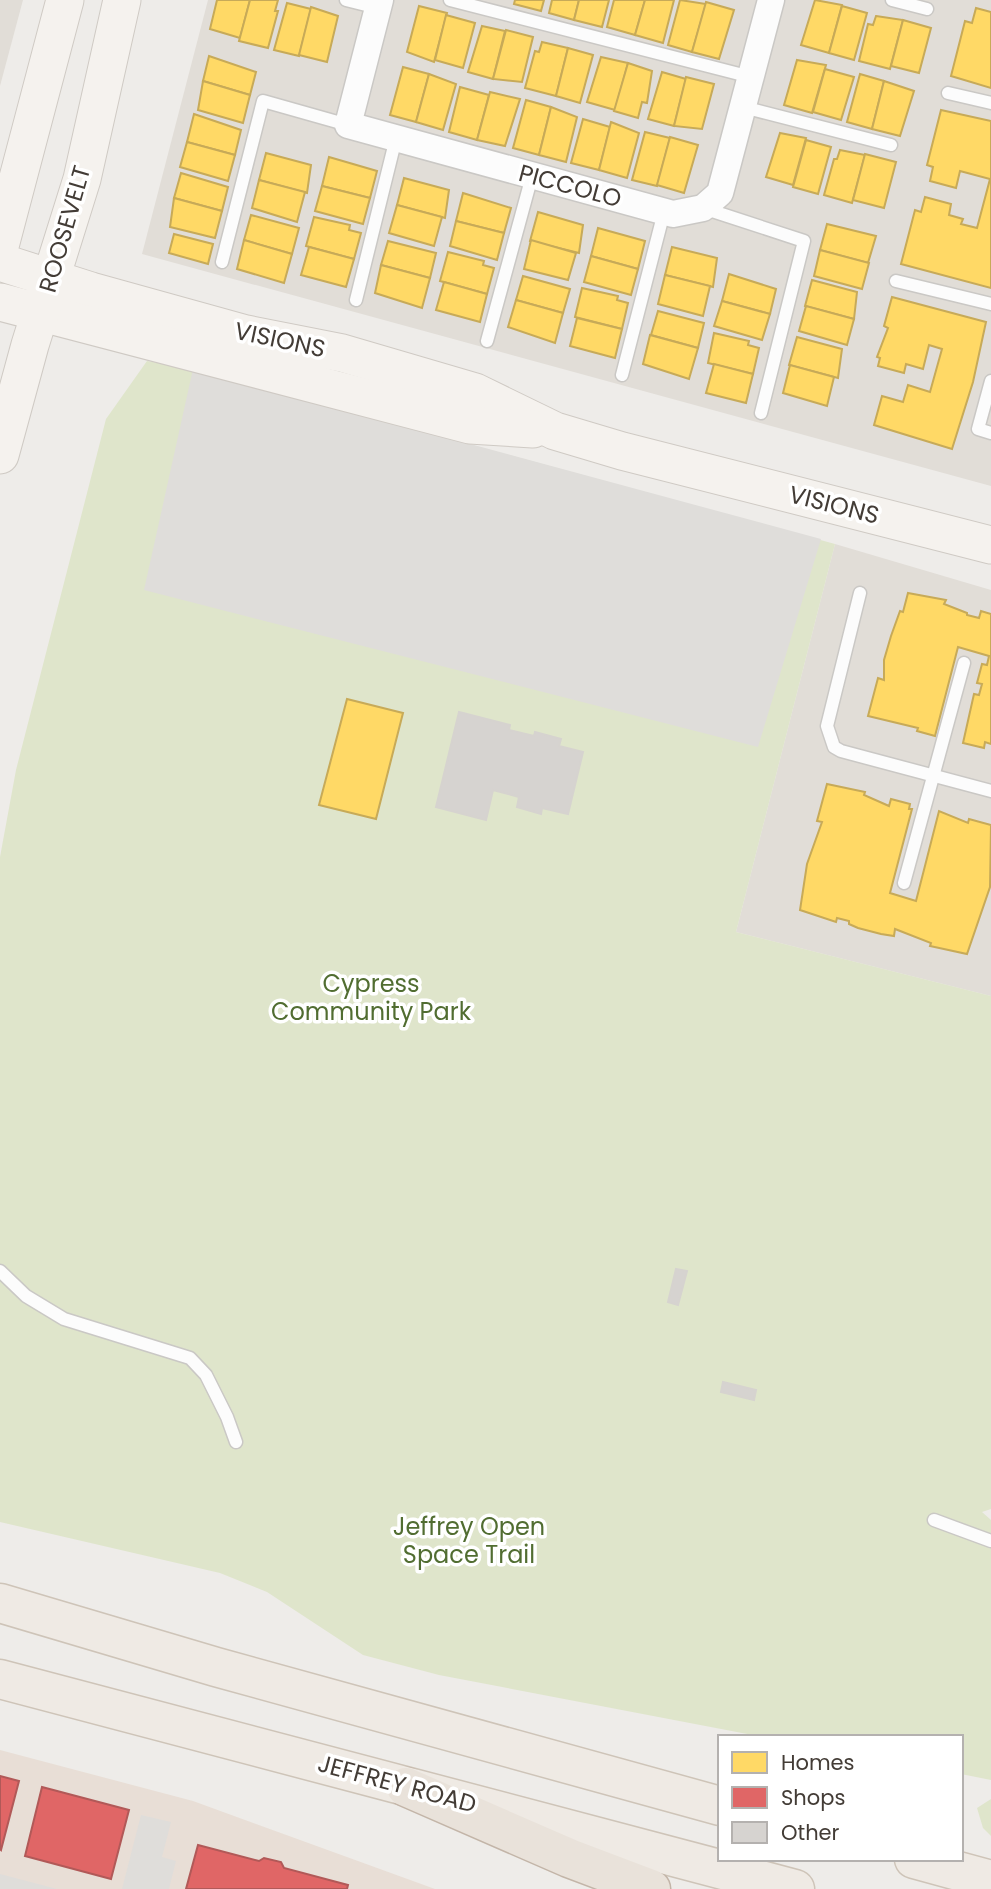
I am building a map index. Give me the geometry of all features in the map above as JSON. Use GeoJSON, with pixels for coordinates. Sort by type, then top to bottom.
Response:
{"type":"FeatureCollection","features":[{"type":"Feature","properties":{"kind":"highway"},"geometry":{"type":"LineString","coordinates":[[406,1787],[569,1858],[651,1889]]}},
{"type":"Feature","properties":{"kind":"main road"},"geometry":{"type":"LineString","coordinates":[[0,1603],[216,1667],[718,1805]]}},
{"type":"Feature","properties":{"kind":"main road","name":"JEFFREY ROAD"},"geometry":{"type":"LineString","coordinates":[[0,1679],[794,1889]]}},
{"type":"Feature","properties":{"kind":"main road"},"geometry":{"type":"LineString","coordinates":[[921,1861],[991,1880]]}},
{"type":"Feature","properties":{"kind":"street"},"geometry":{"type":"LineString","coordinates":[[0,246],[65,0]]}},
{"type":"Feature","properties":{"kind":"street","name":"ROOSEVELT"},"geometry":{"type":"LineString","coordinates":[[0,455],[82,179],[122,0]]}},
{"type":"Feature","properties":{"kind":"street"},"geometry":{"type":"LineString","coordinates":[[704,208],[720,193],[771,0]]}},
{"type":"Feature","properties":{"kind":"street"},"geometry":{"type":"LineString","coordinates":[[348,125],[379,4]]}},
{"type":"Feature","properties":{"kind":"street","name":"PICCOLO"},"geometry":{"type":"LineString","coordinates":[[348,125],[664,212],[673,214],[704,208]]}},
{"type":"Feature","properties":{"kind":"street","name":"VISIONS"},"geometry":{"type":"LineString","coordinates":[[0,262],[247,334],[342,353],[474,392],[555,431]]}},
{"type":"Feature","properties":{"kind":"street","name":"VISIONS"},"geometry":{"type":"LineString","coordinates":[[0,302],[470,425],[555,431],[991,545]]}},
{"type":"Feature","properties":{"kind":"lane"},"geometry":{"type":"LineString","coordinates":[[346,0],[379,4]]}},
{"type":"Feature","properties":{"kind":"lane"},"geometry":{"type":"LineString","coordinates":[[450,0],[751,77]]}},
{"type":"Feature","properties":{"kind":"lane"},"geometry":{"type":"LineString","coordinates":[[892,0],[928,9]]}},
{"type":"Feature","properties":{"kind":"lane"},"geometry":{"type":"LineString","coordinates":[[948,93],[991,103]]}},
{"type":"Feature","properties":{"kind":"lane"},"geometry":{"type":"LineString","coordinates":[[222,262],[263,101],[348,125]]}},
{"type":"Feature","properties":{"kind":"lane"},"geometry":{"type":"LineString","coordinates":[[743,107],[891,145]]}},
{"type":"Feature","properties":{"kind":"lane"},"geometry":{"type":"LineString","coordinates":[[356,300],[396,138]]}},
{"type":"Feature","properties":{"kind":"lane"},"geometry":{"type":"LineString","coordinates":[[487,341],[532,176]]}},
{"type":"Feature","properties":{"kind":"lane"},"geometry":{"type":"LineString","coordinates":[[704,208],[804,241],[761,413]]}},
{"type":"Feature","properties":{"kind":"lane"},"geometry":{"type":"LineString","coordinates":[[622,375],[664,212]]}},
{"type":"Feature","properties":{"kind":"lane"},"geometry":{"type":"LineString","coordinates":[[896,281],[991,304]]}},
{"type":"Feature","properties":{"kind":"lane"},"geometry":{"type":"LineString","coordinates":[[991,381],[978,429],[991,433]]}},
{"type":"Feature","properties":{"kind":"lane"},"geometry":{"type":"LineString","coordinates":[[860,593],[827,726],[834,747],[991,791]]}},
{"type":"Feature","properties":{"kind":"lane"},"geometry":{"type":"LineString","coordinates":[[904,883],[964,663]]}},
{"type":"Feature","properties":{"kind":"lane"},"geometry":{"type":"LineString","coordinates":[[0,1271],[26,1296],[64,1319],[190,1358],[206,1375],[236,1442]]}},
{"type":"Feature","properties":{"kind":"lane"},"geometry":{"type":"LineString","coordinates":[[934,1520],[991,1541]]}},
{"type":"Feature","properties":{"kind":"shaded area"},"geometry":{"type":"Polygon","coordinates":[[[0,0],[23,0],[0,86],[0,0]]]}},
{"type":"Feature","properties":{"kind":"shaded area"},"geometry":{"type":"Polygon","coordinates":[[[208,0],[991,0],[991,486],[142,254],[208,0]]]}},
{"type":"Feature","properties":{"kind":"shaded area"},"geometry":{"type":"Polygon","coordinates":[[[193,369],[821,539],[758,747],[144,590],[193,369]]]}},
{"type":"Feature","properties":{"kind":"shaded area"},"geometry":{"type":"Polygon","coordinates":[[[835,544],[991,590],[991,996],[736,932],[835,544]]]}},
{"type":"Feature","properties":{"kind":"shaded area"},"geometry":{"type":"Polygon","coordinates":[[[0,1750],[193,1801],[435,1889],[0,1889],[0,1750]]]}},
{"type":"Feature","properties":{"kind":"shaded area"},"geometry":{"type":"Polygon","coordinates":[[[141,1815],[171,1822],[162,1857],[176,1861],[169,1889],[122,1889],[141,1815]]]}},
{"type":"Feature","properties":{"kind":"shaded area"},"geometry":{"type":"Polygon","coordinates":[[[0,1874],[57,1889],[0,1889],[0,1874]]]}},
{"type":"Feature","properties":{"kind":"green space","name":"Cypress Community Park"},"geometry":{"type":"Polygon","coordinates":[[[147,361],[193,369],[835,544],[736,932],[991,996],[991,1509],[982,1512],[991,1520],[991,1780],[963,1774],[963,1735],[753,1735],[439,1675],[363,1655],[267,1592],[220,1573],[0,1522],[0,857],[16,770],[106,419],[147,361]]]}},
{"type":"Feature","properties":{"kind":"green space"},"geometry":{"type":"Polygon","coordinates":[[[991,1799],[991,1836],[983,1828],[977,1808],[991,1799]]]}},
{"type":"Feature","properties":{"kind":"building: Homes"},"geometry":{"type":"Polygon","coordinates":[[[217,0],[250,0],[240,38],[210,29],[217,0]]]}},
{"type":"Feature","properties":{"kind":"building: Homes"},"geometry":{"type":"Polygon","coordinates":[[[250,0],[278,0],[275,11],[278,11],[268,48],[239,41],[250,0]]]}},
{"type":"Feature","properties":{"kind":"building: Homes"},"geometry":{"type":"Polygon","coordinates":[[[515,0],[544,0],[541,11],[514,4],[515,0]]]}},
{"type":"Feature","properties":{"kind":"building: Homes"},"geometry":{"type":"Polygon","coordinates":[[[552,0],[579,0],[574,20],[549,13],[552,0]]]}},
{"type":"Feature","properties":{"kind":"building: Homes"},"geometry":{"type":"Polygon","coordinates":[[[579,0],[609,0],[602,27],[574,20],[579,0]]]}},
{"type":"Feature","properties":{"kind":"building: Homes"},"geometry":{"type":"Polygon","coordinates":[[[614,0],[645,0],[635,35],[607,27],[614,0]]]}},
{"type":"Feature","properties":{"kind":"building: Homes"},"geometry":{"type":"Polygon","coordinates":[[[645,0],[674,0],[663,43],[635,35],[645,0]]]}},
{"type":"Feature","properties":{"kind":"building: Homes"},"geometry":{"type":"Polygon","coordinates":[[[680,0],[706,4],[692,52],[668,45],[680,0]]]}},
{"type":"Feature","properties":{"kind":"building: Homes"},"geometry":{"type":"Polygon","coordinates":[[[815,0],[842,5],[829,53],[801,45],[815,0]]]}},
{"type":"Feature","properties":{"kind":"building: Homes"},"geometry":{"type":"Polygon","coordinates":[[[706,2],[734,10],[719,59],[692,52],[706,2]]]}},
{"type":"Feature","properties":{"kind":"building: Homes"},"geometry":{"type":"Polygon","coordinates":[[[287,3],[311,9],[299,56],[274,50],[287,3]]]}},
{"type":"Feature","properties":{"kind":"building: Homes"},"geometry":{"type":"Polygon","coordinates":[[[419,6],[447,13],[434,62],[407,52],[419,6]]]}},
{"type":"Feature","properties":{"kind":"building: Homes"},"geometry":{"type":"Polygon","coordinates":[[[842,6],[867,13],[854,60],[829,53],[842,6]]]}},
{"type":"Feature","properties":{"kind":"building: Homes"},"geometry":{"type":"Polygon","coordinates":[[[311,7],[338,16],[327,62],[299,55],[311,7]]]}},
{"type":"Feature","properties":{"kind":"building: Homes"},"geometry":{"type":"Polygon","coordinates":[[[976,8],[991,12],[991,88],[951,76],[965,21],[972,23],[976,8]]]}},
{"type":"Feature","properties":{"kind":"building: Homes"},"geometry":{"type":"Polygon","coordinates":[[[446,15],[475,23],[463,68],[435,60],[446,15]]]}},
{"type":"Feature","properties":{"kind":"building: Homes"},"geometry":{"type":"Polygon","coordinates":[[[876,16],[903,20],[890,69],[859,61],[868,24],[873,25],[876,16]]]}},
{"type":"Feature","properties":{"kind":"building: Homes"},"geometry":{"type":"Polygon","coordinates":[[[903,20],[931,28],[919,73],[891,66],[903,20]]]}},
{"type":"Feature","properties":{"kind":"building: Homes"},"geometry":{"type":"Polygon","coordinates":[[[482,26],[505,31],[493,79],[468,72],[482,26]]]}},
{"type":"Feature","properties":{"kind":"building: Homes"},"geometry":{"type":"Polygon","coordinates":[[[506,30],[533,37],[522,82],[493,79],[506,30]]]}},
{"type":"Feature","properties":{"kind":"building: Homes"},"geometry":{"type":"Polygon","coordinates":[[[542,42],[568,48],[556,96],[525,88],[535,51],[539,52],[542,42]]]}},
{"type":"Feature","properties":{"kind":"building: Homes"},"geometry":{"type":"Polygon","coordinates":[[[568,48],[593,55],[580,103],[556,96],[568,48]]]}},
{"type":"Feature","properties":{"kind":"building: Homes"},"geometry":{"type":"Polygon","coordinates":[[[209,56],[256,72],[250,95],[203,81],[209,56]]]}},
{"type":"Feature","properties":{"kind":"building: Homes"},"geometry":{"type":"Polygon","coordinates":[[[601,57],[628,63],[615,110],[587,102],[601,57]]]}},
{"type":"Feature","properties":{"kind":"building: Homes"},"geometry":{"type":"Polygon","coordinates":[[[797,60],[826,65],[812,113],[784,105],[797,60]]]}},
{"type":"Feature","properties":{"kind":"building: Homes"},"geometry":{"type":"Polygon","coordinates":[[[628,63],[652,71],[647,103],[642,102],[638,118],[614,111],[628,63]]]}},
{"type":"Feature","properties":{"kind":"building: Homes"},"geometry":{"type":"Polygon","coordinates":[[[403,67],[429,74],[416,122],[390,115],[403,67]]]}},
{"type":"Feature","properties":{"kind":"building: Homes"},"geometry":{"type":"Polygon","coordinates":[[[825,69],[854,77],[841,120],[813,112],[825,69]]]}},
{"type":"Feature","properties":{"kind":"building: Homes"},"geometry":{"type":"Polygon","coordinates":[[[662,72],[686,79],[674,126],[648,119],[662,72]]]}},
{"type":"Feature","properties":{"kind":"building: Homes"},"geometry":{"type":"Polygon","coordinates":[[[429,74],[456,84],[443,130],[416,122],[429,74]]]}},
{"type":"Feature","properties":{"kind":"building: Homes"},"geometry":{"type":"Polygon","coordinates":[[[860,74],[884,81],[872,129],[847,122],[860,74]]]}},
{"type":"Feature","properties":{"kind":"building: Homes"},"geometry":{"type":"Polygon","coordinates":[[[686,77],[714,84],[702,129],[674,126],[686,77]]]}},
{"type":"Feature","properties":{"kind":"building: Homes"},"geometry":{"type":"Polygon","coordinates":[[[203,81],[250,95],[243,123],[198,110],[203,81]]]}},
{"type":"Feature","properties":{"kind":"building: Homes"},"geometry":{"type":"Polygon","coordinates":[[[884,81],[914,91],[900,136],[872,129],[884,81]]]}},
{"type":"Feature","properties":{"kind":"building: Homes"},"geometry":{"type":"Polygon","coordinates":[[[460,87],[489,95],[477,140],[449,132],[460,87]]]}},
{"type":"Feature","properties":{"kind":"building: Homes"},"geometry":{"type":"Polygon","coordinates":[[[490,92],[520,99],[505,146],[477,140],[490,92]]]}},
{"type":"Feature","properties":{"kind":"building: Homes"},"geometry":{"type":"Polygon","coordinates":[[[526,100],[551,107],[539,155],[513,148],[526,100]]]}},
{"type":"Feature","properties":{"kind":"building: Homes"},"geometry":{"type":"Polygon","coordinates":[[[551,107],[577,117],[566,162],[539,155],[551,107]]]}},
{"type":"Feature","properties":{"kind":"building: Homes"},"geometry":{"type":"Polygon","coordinates":[[[941,110],[991,121],[991,288],[901,264],[915,210],[921,212],[925,197],[951,204],[949,215],[963,219],[961,224],[977,228],[990,179],[960,171],[956,188],[930,181],[933,167],[927,165],[941,110]]]}},
{"type":"Feature","properties":{"kind":"building: Homes"},"geometry":{"type":"Polygon","coordinates":[[[194,114],[241,130],[235,155],[187,142],[194,114]]]}},
{"type":"Feature","properties":{"kind":"building: Homes"},"geometry":{"type":"Polygon","coordinates":[[[583,119],[610,127],[599,170],[571,163],[583,119]]]}},
{"type":"Feature","properties":{"kind":"building: Homes"},"geometry":{"type":"Polygon","coordinates":[[[611,122],[639,133],[627,178],[599,170],[611,122]]]}},
{"type":"Feature","properties":{"kind":"building: Homes"},"geometry":{"type":"Polygon","coordinates":[[[645,132],[670,138],[657,186],[632,180],[645,132]]]}},
{"type":"Feature","properties":{"kind":"building: Homes"},"geometry":{"type":"Polygon","coordinates":[[[780,133],[806,138],[793,185],[766,177],[780,133]]]}},
{"type":"Feature","properties":{"kind":"building: Homes"},"geometry":{"type":"Polygon","coordinates":[[[670,137],[698,145],[684,193],[657,185],[670,137]]]}},
{"type":"Feature","properties":{"kind":"building: Homes"},"geometry":{"type":"Polygon","coordinates":[[[806,140],[831,147],[818,194],[793,187],[806,140]]]}},
{"type":"Feature","properties":{"kind":"building: Homes"},"geometry":{"type":"Polygon","coordinates":[[[187,142],[235,155],[228,181],[180,167],[187,142]]]}},
{"type":"Feature","properties":{"kind":"building: Homes"},"geometry":{"type":"Polygon","coordinates":[[[840,150],[865,155],[852,203],[824,195],[834,159],[837,159],[840,150]]]}},
{"type":"Feature","properties":{"kind":"building: Homes"},"geometry":{"type":"Polygon","coordinates":[[[266,153],[311,165],[307,193],[259,180],[266,153]]]}},
{"type":"Feature","properties":{"kind":"building: Homes"},"geometry":{"type":"Polygon","coordinates":[[[865,154],[896,162],[884,208],[853,200],[865,154]]]}},
{"type":"Feature","properties":{"kind":"building: Homes"},"geometry":{"type":"Polygon","coordinates":[[[329,157],[377,171],[370,198],[322,186],[329,157]]]}},
{"type":"Feature","properties":{"kind":"building: Homes"},"geometry":{"type":"Polygon","coordinates":[[[181,173],[228,187],[222,211],[174,198],[181,173]]]}},
{"type":"Feature","properties":{"kind":"building: Homes"},"geometry":{"type":"Polygon","coordinates":[[[404,178],[449,190],[445,218],[397,205],[404,178]]]}},
{"type":"Feature","properties":{"kind":"building: Homes"},"geometry":{"type":"Polygon","coordinates":[[[259,180],[305,192],[297,222],[252,208],[259,180]]]}},
{"type":"Feature","properties":{"kind":"building: Homes"},"geometry":{"type":"Polygon","coordinates":[[[322,186],[370,198],[363,224],[315,211],[322,186]]]}},
{"type":"Feature","properties":{"kind":"building: Homes"},"geometry":{"type":"Polygon","coordinates":[[[463,193],[511,208],[504,233],[456,221],[463,193]]]}},
{"type":"Feature","properties":{"kind":"building: Homes"},"geometry":{"type":"Polygon","coordinates":[[[174,198],[222,211],[215,238],[170,227],[174,198]]]}},
{"type":"Feature","properties":{"kind":"building: Homes"},"geometry":{"type":"Polygon","coordinates":[[[397,205],[442,217],[434,246],[389,233],[397,205]]]}},
{"type":"Feature","properties":{"kind":"building: Homes"},"geometry":{"type":"Polygon","coordinates":[[[538,212],[583,225],[579,253],[530,241],[538,212]]]}},
{"type":"Feature","properties":{"kind":"building: Homes"},"geometry":{"type":"Polygon","coordinates":[[[251,215],[299,228],[292,254],[244,240],[251,215]]]}},
{"type":"Feature","properties":{"kind":"building: Homes"},"geometry":{"type":"Polygon","coordinates":[[[314,217],[350,225],[349,230],[361,233],[354,259],[306,246],[314,217]]]}},
{"type":"Feature","properties":{"kind":"building: Homes"},"geometry":{"type":"Polygon","coordinates":[[[456,221],[504,233],[497,260],[450,246],[456,221]]]}},
{"type":"Feature","properties":{"kind":"building: Homes"},"geometry":{"type":"Polygon","coordinates":[[[827,224],[876,236],[868,263],[820,250],[827,224]]]}},
{"type":"Feature","properties":{"kind":"building: Homes"},"geometry":{"type":"Polygon","coordinates":[[[598,228],[645,241],[638,269],[591,256],[598,228]]]}},
{"type":"Feature","properties":{"kind":"building: Homes"},"geometry":{"type":"Polygon","coordinates":[[[174,234],[213,244],[208,264],[169,253],[174,234]]]}},
{"type":"Feature","properties":{"kind":"building: Homes"},"geometry":{"type":"Polygon","coordinates":[[[244,240],[292,254],[284,283],[237,269],[244,240]]]}},
{"type":"Feature","properties":{"kind":"building: Homes"},"geometry":{"type":"Polygon","coordinates":[[[531,240],[576,253],[568,280],[524,269],[531,240]]]}},
{"type":"Feature","properties":{"kind":"building: Homes"},"geometry":{"type":"Polygon","coordinates":[[[388,241],[436,253],[430,278],[381,265],[388,241]]]}},
{"type":"Feature","properties":{"kind":"building: Homes"},"geometry":{"type":"Polygon","coordinates":[[[309,247],[354,259],[346,287],[301,275],[309,247]]]}},
{"type":"Feature","properties":{"kind":"building: Homes"},"geometry":{"type":"Polygon","coordinates":[[[672,247],[717,258],[713,287],[665,275],[672,247]]]}},
{"type":"Feature","properties":{"kind":"building: Homes"},"geometry":{"type":"Polygon","coordinates":[[[820,250],[869,263],[862,289],[814,276],[820,250]]]}},
{"type":"Feature","properties":{"kind":"building: Homes"},"geometry":{"type":"Polygon","coordinates":[[[448,252],[484,261],[483,265],[494,268],[487,294],[440,281],[448,252]]]}},
{"type":"Feature","properties":{"kind":"building: Homes"},"geometry":{"type":"Polygon","coordinates":[[[591,256],[638,269],[631,295],[584,282],[591,256]]]}},
{"type":"Feature","properties":{"kind":"building: Homes"},"geometry":{"type":"Polygon","coordinates":[[[381,265],[430,278],[422,308],[375,293],[381,265]]]}},
{"type":"Feature","properties":{"kind":"building: Homes"},"geometry":{"type":"Polygon","coordinates":[[[729,274],[776,289],[770,314],[722,301],[729,274]]]}},
{"type":"Feature","properties":{"kind":"building: Homes"},"geometry":{"type":"Polygon","coordinates":[[[665,275],[710,286],[703,316],[658,304],[665,275]]]}},
{"type":"Feature","properties":{"kind":"building: Homes"},"geometry":{"type":"Polygon","coordinates":[[[523,276],[570,289],[563,313],[516,300],[523,276]]]}},
{"type":"Feature","properties":{"kind":"building: Homes"},"geometry":{"type":"Polygon","coordinates":[[[812,280],[857,292],[854,319],[805,306],[812,280]]]}},
{"type":"Feature","properties":{"kind":"building: Homes"},"geometry":{"type":"Polygon","coordinates":[[[444,282],[487,294],[480,322],[436,310],[444,282]]]}},
{"type":"Feature","properties":{"kind":"building: Homes"},"geometry":{"type":"Polygon","coordinates":[[[582,288],[618,296],[617,300],[628,303],[622,329],[575,317],[582,288]]]}},
{"type":"Feature","properties":{"kind":"building: Homes"},"geometry":{"type":"Polygon","coordinates":[[[892,297],[986,322],[973,382],[952,449],[874,425],[882,396],[903,402],[908,385],[930,392],[942,349],[929,345],[923,369],[906,364],[904,373],[878,366],[880,358],[877,357],[888,328],[884,326],[892,297]]]}},
{"type":"Feature","properties":{"kind":"building: Homes"},"geometry":{"type":"Polygon","coordinates":[[[516,300],[563,313],[555,343],[508,327],[516,300]]]}},
{"type":"Feature","properties":{"kind":"building: Homes"},"geometry":{"type":"Polygon","coordinates":[[[722,301],[770,314],[762,340],[714,326],[722,301]]]}},
{"type":"Feature","properties":{"kind":"building: Homes"},"geometry":{"type":"Polygon","coordinates":[[[806,306],[854,319],[847,345],[799,331],[806,306]]]}},
{"type":"Feature","properties":{"kind":"building: Homes"},"geometry":{"type":"Polygon","coordinates":[[[658,311],[704,323],[698,348],[651,335],[658,311]]]}},
{"type":"Feature","properties":{"kind":"building: Homes"},"geometry":{"type":"Polygon","coordinates":[[[577,318],[622,329],[615,358],[570,346],[577,318]]]}},
{"type":"Feature","properties":{"kind":"building: Homes"},"geometry":{"type":"Polygon","coordinates":[[[714,333],[749,341],[748,345],[759,348],[753,374],[708,363],[714,333]]]}},
{"type":"Feature","properties":{"kind":"building: Homes"},"geometry":{"type":"Polygon","coordinates":[[[650,335],[698,348],[689,379],[643,364],[650,335]]]}},
{"type":"Feature","properties":{"kind":"building: Homes"},"geometry":{"type":"Polygon","coordinates":[[[797,337],[842,349],[838,378],[789,365],[797,337]]]}},
{"type":"Feature","properties":{"kind":"building: Homes"},"geometry":{"type":"Polygon","coordinates":[[[714,364],[753,374],[746,403],[706,393],[714,364]]]}},
{"type":"Feature","properties":{"kind":"building: Homes"},"geometry":{"type":"Polygon","coordinates":[[[790,365],[834,377],[827,406],[783,393],[790,365]]]}},
{"type":"Feature","properties":{"kind":"building: Homes"},"geometry":{"type":"Polygon","coordinates":[[[908,593],[946,600],[944,604],[967,615],[979,618],[981,611],[991,614],[991,744],[985,742],[984,748],[963,743],[974,694],[979,695],[982,684],[977,683],[982,664],[987,665],[989,656],[958,647],[935,736],[917,731],[918,728],[868,716],[878,678],[884,680],[884,660],[908,593]]]}},
{"type":"Feature","properties":{"kind":"building: Homes"},"geometry":{"type":"Polygon","coordinates":[[[347,699],[403,713],[376,819],[319,805],[347,699]]]}},
{"type":"Feature","properties":{"kind":"building: Homes"},"geometry":{"type":"Polygon","coordinates":[[[827,784],[865,792],[864,795],[889,806],[891,799],[910,804],[909,809],[912,809],[890,893],[916,901],[939,811],[968,823],[969,819],[991,825],[990,887],[967,954],[930,946],[931,943],[895,929],[894,936],[881,934],[858,928],[849,924],[849,921],[837,918],[836,922],[800,910],[807,864],[822,822],[817,821],[827,784]]]}},
{"type":"Feature","properties":{"kind":"building: Shops"},"geometry":{"type":"Polygon","coordinates":[[[0,1776],[19,1781],[1,1850],[0,1849],[0,1776]]]}},
{"type":"Feature","properties":{"kind":"building: Shops"},"geometry":{"type":"Polygon","coordinates":[[[42,1787],[129,1810],[111,1879],[25,1856],[42,1787]]]}},
{"type":"Feature","properties":{"kind":"building: Shops"},"geometry":{"type":"Polygon","coordinates":[[[198,1845],[259,1861],[264,1858],[281,1862],[284,1868],[348,1885],[347,1889],[186,1889],[198,1845]]]}},
{"type":"Feature","properties":{"kind":"building: Other"},"geometry":{"type":"Polygon","coordinates":[[[459,712],[510,725],[509,730],[534,736],[535,732],[561,739],[559,746],[583,752],[568,814],[542,808],[541,814],[517,807],[519,797],[493,790],[486,820],[436,807],[459,712]]]}},
{"type":"Feature","properties":{"kind":"building: Other"},"geometry":{"type":"Polygon","coordinates":[[[676,1269],[687,1271],[678,1305],[668,1302],[676,1269]]]}},
{"type":"Feature","properties":{"kind":"building: Other"},"geometry":{"type":"Polygon","coordinates":[[[723,1382],[756,1390],[754,1400],[721,1392],[723,1382]]]}},
{"type":"Feature","properties":{"kind":"park label","name":"Jeffrey Open Space Trail"},"geometry":{"type":"Point","coordinates":[469,1541]}}]}
